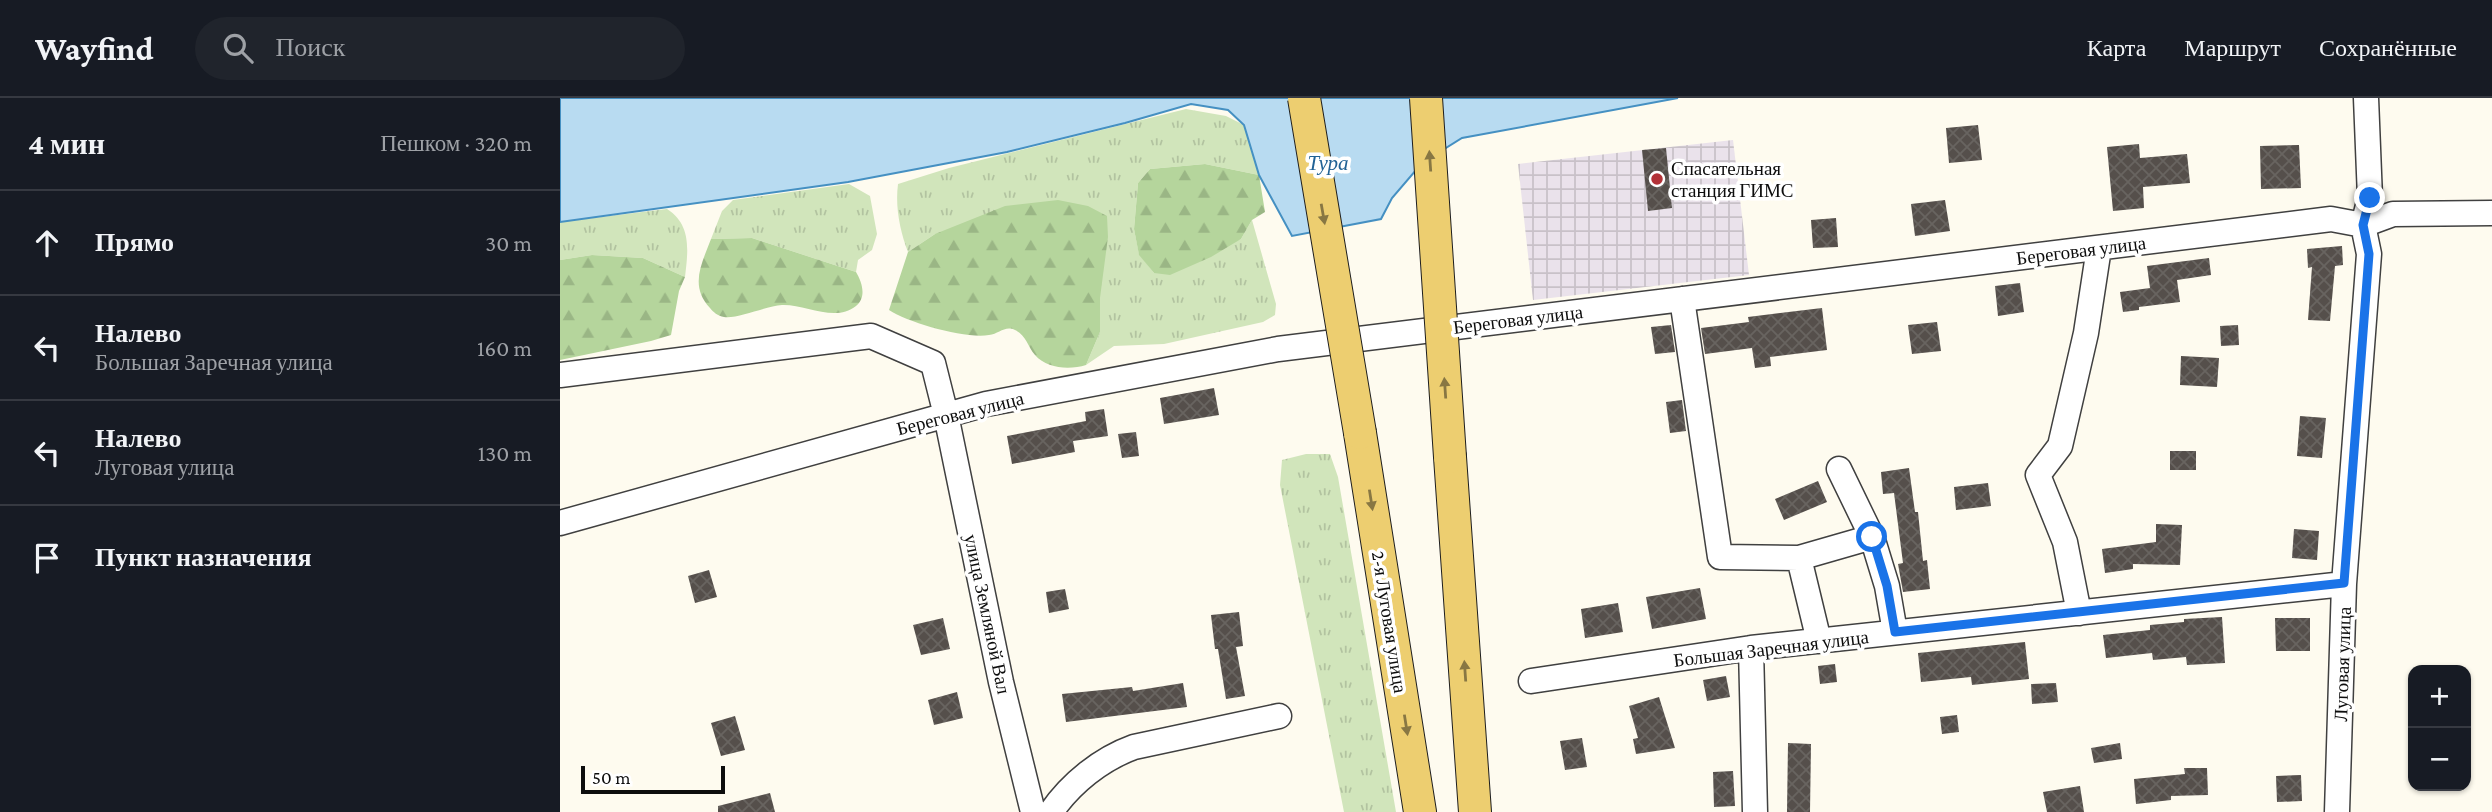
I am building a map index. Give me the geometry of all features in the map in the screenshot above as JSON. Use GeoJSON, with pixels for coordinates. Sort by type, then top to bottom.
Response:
{"type":"FeatureCollection","features":[{"type":"Feature","properties":{"kind":"main road","name":"2-я Луговая улица"},"geometry":{"type":"LineString","coordinates":[[1304,98],[1420,812]]}},
{"type":"Feature","properties":{"kind":"main road"},"geometry":{"type":"LineString","coordinates":[[1426,98],[1475,812]]}},
{"type":"Feature","properties":{"kind":"street","name":"Луговая улица"},"geometry":{"type":"LineString","coordinates":[[2337,812],[2344,583],[2369,254],[2363,225],[2370,198],[2366,98]]}},
{"type":"Feature","properties":{"kind":"street","name":"Береговая улица"},"geometry":{"type":"LineString","coordinates":[[560,523],[986,404],[1278,349],[2331,219],[2363,225],[2393,214],[2492,213]]}},
{"type":"Feature","properties":{"kind":"street"},"geometry":{"type":"LineString","coordinates":[[2079,612],[2065,542],[2038,475],[2060,446],[2086,333],[2099,248]]}},
{"type":"Feature","properties":{"kind":"street"},"geometry":{"type":"LineString","coordinates":[[1682,299],[1720,556],[1799,558],[1872,537]]}},
{"type":"Feature","properties":{"kind":"street","name":"улица Земляной Вал"},"geometry":{"type":"LineString","coordinates":[[560,374],[871,336],[933,362],[1001,682],[1033,812]]}},
{"type":"Feature","properties":{"kind":"street"},"geometry":{"type":"LineString","coordinates":[[1839,469],[1872,537],[1887,586],[1895,632]]}},
{"type":"Feature","properties":{"kind":"street"},"geometry":{"type":"LineString","coordinates":[[1799,558],[1819,641]]}},
{"type":"Feature","properties":{"kind":"street","name":"Большая Заречная улица"},"geometry":{"type":"LineString","coordinates":[[1531,681],[1751,648],[2344,583]]}},
{"type":"Feature","properties":{"kind":"street"},"geometry":{"type":"LineString","coordinates":[[1751,648],[1755,812]]}},
{"type":"Feature","properties":{"kind":"street"},"geometry":{"type":"LineString","coordinates":[[1051,812],[1095,767],[1117,753],[1279,716]]}},
{"type":"Feature","properties":{"kind":"shaded area"},"geometry":{"type":"Polygon","coordinates":[[[1733,140],[1749,275],[1533,300],[1518,164],[1733,140]]]}},
{"type":"Feature","properties":{"kind":"green space"},"geometry":{"type":"Polygon","coordinates":[[[1186,109],[1226,116],[1244,125],[1259,175],[1205,164],[1150,169],[1138,183],[1134,229],[1139,254],[1154,273],[1241,239],[1252,220],[1276,304],[1275,315],[1263,322],[1164,344],[1114,346],[1086,365],[1100,332],[1100,298],[935,234],[908,252],[899,219],[898,184],[949,168],[1186,109]]]}},
{"type":"Feature","properties":{"kind":"green space"},"geometry":{"type":"Polygon","coordinates":[[[1205,164],[1259,175],[1265,212],[1252,220],[1241,239],[1211,257],[1170,275],[1154,273],[1139,255],[1134,229],[1138,183],[1150,169],[1205,164]]]}},
{"type":"Feature","properties":{"kind":"green space"},"geometry":{"type":"Polygon","coordinates":[[[849,184],[870,196],[877,234],[872,250],[858,260],[856,272],[752,238],[711,239],[722,211],[733,200],[849,184]]]}},
{"type":"Feature","properties":{"kind":"green space"},"geometry":{"type":"Polygon","coordinates":[[[1058,200],[1088,206],[1107,216],[1108,237],[1100,298],[1100,332],[1086,365],[1073,368],[1052,366],[1040,360],[1022,335],[1011,329],[989,335],[966,335],[923,325],[889,310],[908,252],[935,234],[1005,206],[1058,200]]]}},
{"type":"Feature","properties":{"kind":"green space"},"geometry":{"type":"Polygon","coordinates":[[[667,209],[681,223],[687,239],[685,277],[643,258],[592,255],[560,260],[560,222],[667,209]]]}},
{"type":"Feature","properties":{"kind":"green space"},"geometry":{"type":"Polygon","coordinates":[[[752,238],[856,272],[862,289],[859,302],[848,311],[839,313],[782,305],[737,316],[718,315],[704,300],[699,283],[701,266],[711,239],[752,238]]]}},
{"type":"Feature","properties":{"kind":"green space"},"geometry":{"type":"Polygon","coordinates":[[[592,255],[643,258],[685,277],[679,291],[671,335],[560,360],[560,260],[592,255]]]}},
{"type":"Feature","properties":{"kind":"green space"},"geometry":{"type":"Polygon","coordinates":[[[1306,454],[1330,454],[1338,477],[1396,812],[1344,812],[1280,485],[1282,460],[1306,454]]]}},
{"type":"Feature","properties":{"kind":"water","name":"Тура"},"geometry":{"type":"Polygon","coordinates":[[[560,98],[1678,98],[1462,138],[1422,163],[1392,198],[1381,219],[1292,236],[1259,175],[1244,125],[1228,110],[1191,104],[1007,152],[848,182],[560,222],[560,98]]]}},
{"type":"Feature","properties":{"kind":"building"},"geometry":{"type":"Polygon","coordinates":[[[1978,125],[1982,160],[1949,163],[1946,128],[1978,125]]]}},
{"type":"Feature","properties":{"kind":"building"},"geometry":{"type":"Polygon","coordinates":[[[2139,144],[2140,158],[2187,154],[2190,183],[2143,187],[2144,208],[2113,211],[2107,147],[2139,144]]]}},
{"type":"Feature","properties":{"kind":"building"},"geometry":{"type":"Polygon","coordinates":[[[2299,145],[2301,188],[2261,189],[2260,146],[2299,145]]]}},
{"type":"Feature","properties":{"kind":"building","name":"Спасательная станция ГИМС"},"geometry":{"type":"Polygon","coordinates":[[[1666,148],[1672,208],[1648,211],[1642,150],[1666,148]]]}},
{"type":"Feature","properties":{"kind":"building"},"geometry":{"type":"Polygon","coordinates":[[[1945,200],[1950,231],[1915,236],[1911,204],[1945,200]]]}},
{"type":"Feature","properties":{"kind":"building"},"geometry":{"type":"Polygon","coordinates":[[[1836,218],[1838,247],[1813,248],[1811,220],[1836,218]]]}},
{"type":"Feature","properties":{"kind":"building"},"geometry":{"type":"Polygon","coordinates":[[[2342,246],[2343,265],[2335,266],[2330,321],[2308,320],[2312,267],[2308,268],[2307,249],[2342,246]]]}},
{"type":"Feature","properties":{"kind":"building"},"geometry":{"type":"Polygon","coordinates":[[[2209,258],[2211,275],[2177,280],[2180,302],[2139,307],[2139,310],[2123,312],[2120,292],[2150,288],[2147,266],[2209,258]]]}},
{"type":"Feature","properties":{"kind":"building"},"geometry":{"type":"Polygon","coordinates":[[[2020,283],[2024,312],[1998,316],[1995,286],[2020,283]]]}},
{"type":"Feature","properties":{"kind":"building"},"geometry":{"type":"Polygon","coordinates":[[[1822,308],[1827,350],[1770,357],[1771,366],[1755,368],[1752,348],[1705,354],[1701,328],[1749,322],[1748,317],[1822,308]]]}},
{"type":"Feature","properties":{"kind":"building"},"geometry":{"type":"Polygon","coordinates":[[[1937,322],[1941,351],[1912,354],[1908,325],[1937,322]]]}},
{"type":"Feature","properties":{"kind":"building"},"geometry":{"type":"Polygon","coordinates":[[[1671,325],[1675,352],[1655,354],[1651,327],[1671,325]]]}},
{"type":"Feature","properties":{"kind":"building"},"geometry":{"type":"Polygon","coordinates":[[[2238,325],[2239,345],[2221,346],[2220,326],[2238,325]]]}},
{"type":"Feature","properties":{"kind":"building"},"geometry":{"type":"Polygon","coordinates":[[[2181,356],[2219,358],[2217,387],[2180,385],[2181,356]]]}},
{"type":"Feature","properties":{"kind":"building"},"geometry":{"type":"Polygon","coordinates":[[[1214,388],[1219,415],[1164,424],[1160,398],[1214,388]]]}},
{"type":"Feature","properties":{"kind":"building"},"geometry":{"type":"Polygon","coordinates":[[[1682,400],[1686,431],[1670,433],[1666,402],[1682,400]]]}},
{"type":"Feature","properties":{"kind":"building"},"geometry":{"type":"Polygon","coordinates":[[[1104,409],[1108,436],[1073,441],[1075,452],[1012,464],[1007,436],[1086,421],[1085,412],[1104,409]]]}},
{"type":"Feature","properties":{"kind":"building"},"geometry":{"type":"Polygon","coordinates":[[[2300,416],[2326,418],[2322,458],[2297,456],[2300,416]]]}},
{"type":"Feature","properties":{"kind":"building"},"geometry":{"type":"Polygon","coordinates":[[[1136,432],[1139,456],[1122,458],[1118,434],[1136,432]]]}},
{"type":"Feature","properties":{"kind":"building"},"geometry":{"type":"Polygon","coordinates":[[[2170,451],[2196,451],[2196,470],[2170,470],[2170,451]]]}},
{"type":"Feature","properties":{"kind":"building"},"geometry":{"type":"Polygon","coordinates":[[[1909,468],[1915,512],[1918,512],[1923,561],[1927,560],[1930,589],[1903,592],[1898,564],[1903,563],[1894,493],[1883,494],[1881,472],[1909,468]]]}},
{"type":"Feature","properties":{"kind":"building"},"geometry":{"type":"Polygon","coordinates":[[[1818,481],[1827,502],[1784,520],[1775,499],[1818,481]]]}},
{"type":"Feature","properties":{"kind":"building"},"geometry":{"type":"Polygon","coordinates":[[[1988,483],[1991,506],[1956,510],[1954,487],[1988,483]]]}},
{"type":"Feature","properties":{"kind":"building"},"geometry":{"type":"Polygon","coordinates":[[[2156,524],[2182,525],[2180,565],[2133,564],[2133,569],[2105,573],[2102,549],[2156,542],[2156,524]]]}},
{"type":"Feature","properties":{"kind":"building"},"geometry":{"type":"Polygon","coordinates":[[[2294,529],[2319,531],[2317,560],[2292,558],[2294,529]]]}},
{"type":"Feature","properties":{"kind":"building"},"geometry":{"type":"Polygon","coordinates":[[[709,570],[717,597],[695,603],[688,576],[709,570]]]}},
{"type":"Feature","properties":{"kind":"building"},"geometry":{"type":"Polygon","coordinates":[[[1700,588],[1706,619],[1652,629],[1646,597],[1700,588]]]}},
{"type":"Feature","properties":{"kind":"building"},"geometry":{"type":"Polygon","coordinates":[[[1065,589],[1069,609],[1049,613],[1046,592],[1065,589]]]}},
{"type":"Feature","properties":{"kind":"building"},"geometry":{"type":"Polygon","coordinates":[[[1618,603],[1623,632],[1585,638],[1581,609],[1618,603]]]}},
{"type":"Feature","properties":{"kind":"building"},"geometry":{"type":"Polygon","coordinates":[[[1239,612],[1243,646],[1236,647],[1245,696],[1226,699],[1211,615],[1239,612]]]}},
{"type":"Feature","properties":{"kind":"building"},"geometry":{"type":"Polygon","coordinates":[[[2222,617],[2225,663],[2187,665],[2186,657],[2153,660],[2152,653],[2106,658],[2103,635],[2150,630],[2150,625],[2184,622],[2184,619],[2222,617]]]}},
{"type":"Feature","properties":{"kind":"building"},"geometry":{"type":"Polygon","coordinates":[[[943,618],[950,649],[921,655],[913,625],[943,618]]]}},
{"type":"Feature","properties":{"kind":"building"},"geometry":{"type":"Polygon","coordinates":[[[2275,618],[2310,618],[2310,651],[2276,651],[2275,618]]]}},
{"type":"Feature","properties":{"kind":"building"},"geometry":{"type":"Polygon","coordinates":[[[2025,642],[2029,679],[1972,685],[1971,677],[1921,682],[1918,653],[2025,642]]]}},
{"type":"Feature","properties":{"kind":"building"},"geometry":{"type":"Polygon","coordinates":[[[1835,664],[1837,682],[1820,684],[1818,666],[1835,664]]]}},
{"type":"Feature","properties":{"kind":"building"},"geometry":{"type":"Polygon","coordinates":[[[1726,676],[1730,697],[1707,701],[1703,680],[1726,676]]]}},
{"type":"Feature","properties":{"kind":"building"},"geometry":{"type":"Polygon","coordinates":[[[1183,683],[1187,707],[1066,722],[1062,694],[1132,687],[1133,691],[1183,683]]]}},
{"type":"Feature","properties":{"kind":"building"},"geometry":{"type":"Polygon","coordinates":[[[2056,683],[2058,702],[2032,704],[2031,684],[2056,683]]]}},
{"type":"Feature","properties":{"kind":"building"},"geometry":{"type":"Polygon","coordinates":[[[957,692],[963,718],[934,725],[928,700],[957,692]]]}},
{"type":"Feature","properties":{"kind":"building"},"geometry":{"type":"Polygon","coordinates":[[[1659,697],[1675,748],[1636,754],[1633,739],[1638,738],[1629,706],[1659,697]]]}},
{"type":"Feature","properties":{"kind":"building"},"geometry":{"type":"Polygon","coordinates":[[[1957,715],[1959,732],[1942,734],[1940,717],[1957,715]]]}},
{"type":"Feature","properties":{"kind":"building"},"geometry":{"type":"Polygon","coordinates":[[[735,716],[745,750],[721,756],[711,723],[735,716]]]}},
{"type":"Feature","properties":{"kind":"building"},"geometry":{"type":"Polygon","coordinates":[[[1582,738],[1587,767],[1565,770],[1560,741],[1582,738]]]}},
{"type":"Feature","properties":{"kind":"building"},"geometry":{"type":"Polygon","coordinates":[[[1788,743],[1811,744],[1810,812],[1787,812],[1788,743]]]}},
{"type":"Feature","properties":{"kind":"building"},"geometry":{"type":"Polygon","coordinates":[[[2120,743],[2122,759],[2094,763],[2091,748],[2120,743]]]}},
{"type":"Feature","properties":{"kind":"building"},"geometry":{"type":"Polygon","coordinates":[[[2184,768],[2207,768],[2208,795],[2171,796],[2171,800],[2136,804],[2134,779],[2185,774],[2184,768]]]}},
{"type":"Feature","properties":{"kind":"building"},"geometry":{"type":"Polygon","coordinates":[[[1733,771],[1735,806],[1714,807],[1713,772],[1733,771]]]}},
{"type":"Feature","properties":{"kind":"building"},"geometry":{"type":"Polygon","coordinates":[[[2301,775],[2302,801],[2277,802],[2276,776],[2301,775]]]}},
{"type":"Feature","properties":{"kind":"building"},"geometry":{"type":"Polygon","coordinates":[[[2080,786],[2084,812],[2047,812],[2043,792],[2080,786]]]}},
{"type":"Feature","properties":{"kind":"building"},"geometry":{"type":"Polygon","coordinates":[[[770,793],[775,812],[718,812],[718,806],[770,793]]]}},
{"type":"Feature","properties":{"kind":"place","name":"Спасательная станция ГИМС"},"geometry":{"type":"Point","coordinates":[1657,179]}},
{"type":"Feature","properties":{"kind":"route"},"geometry":{"type":"LineString","coordinates":[[1872,537],[1887,586],[1895,632],[2344,583],[2369,254],[2363,225],[2370,198]]}}]}
